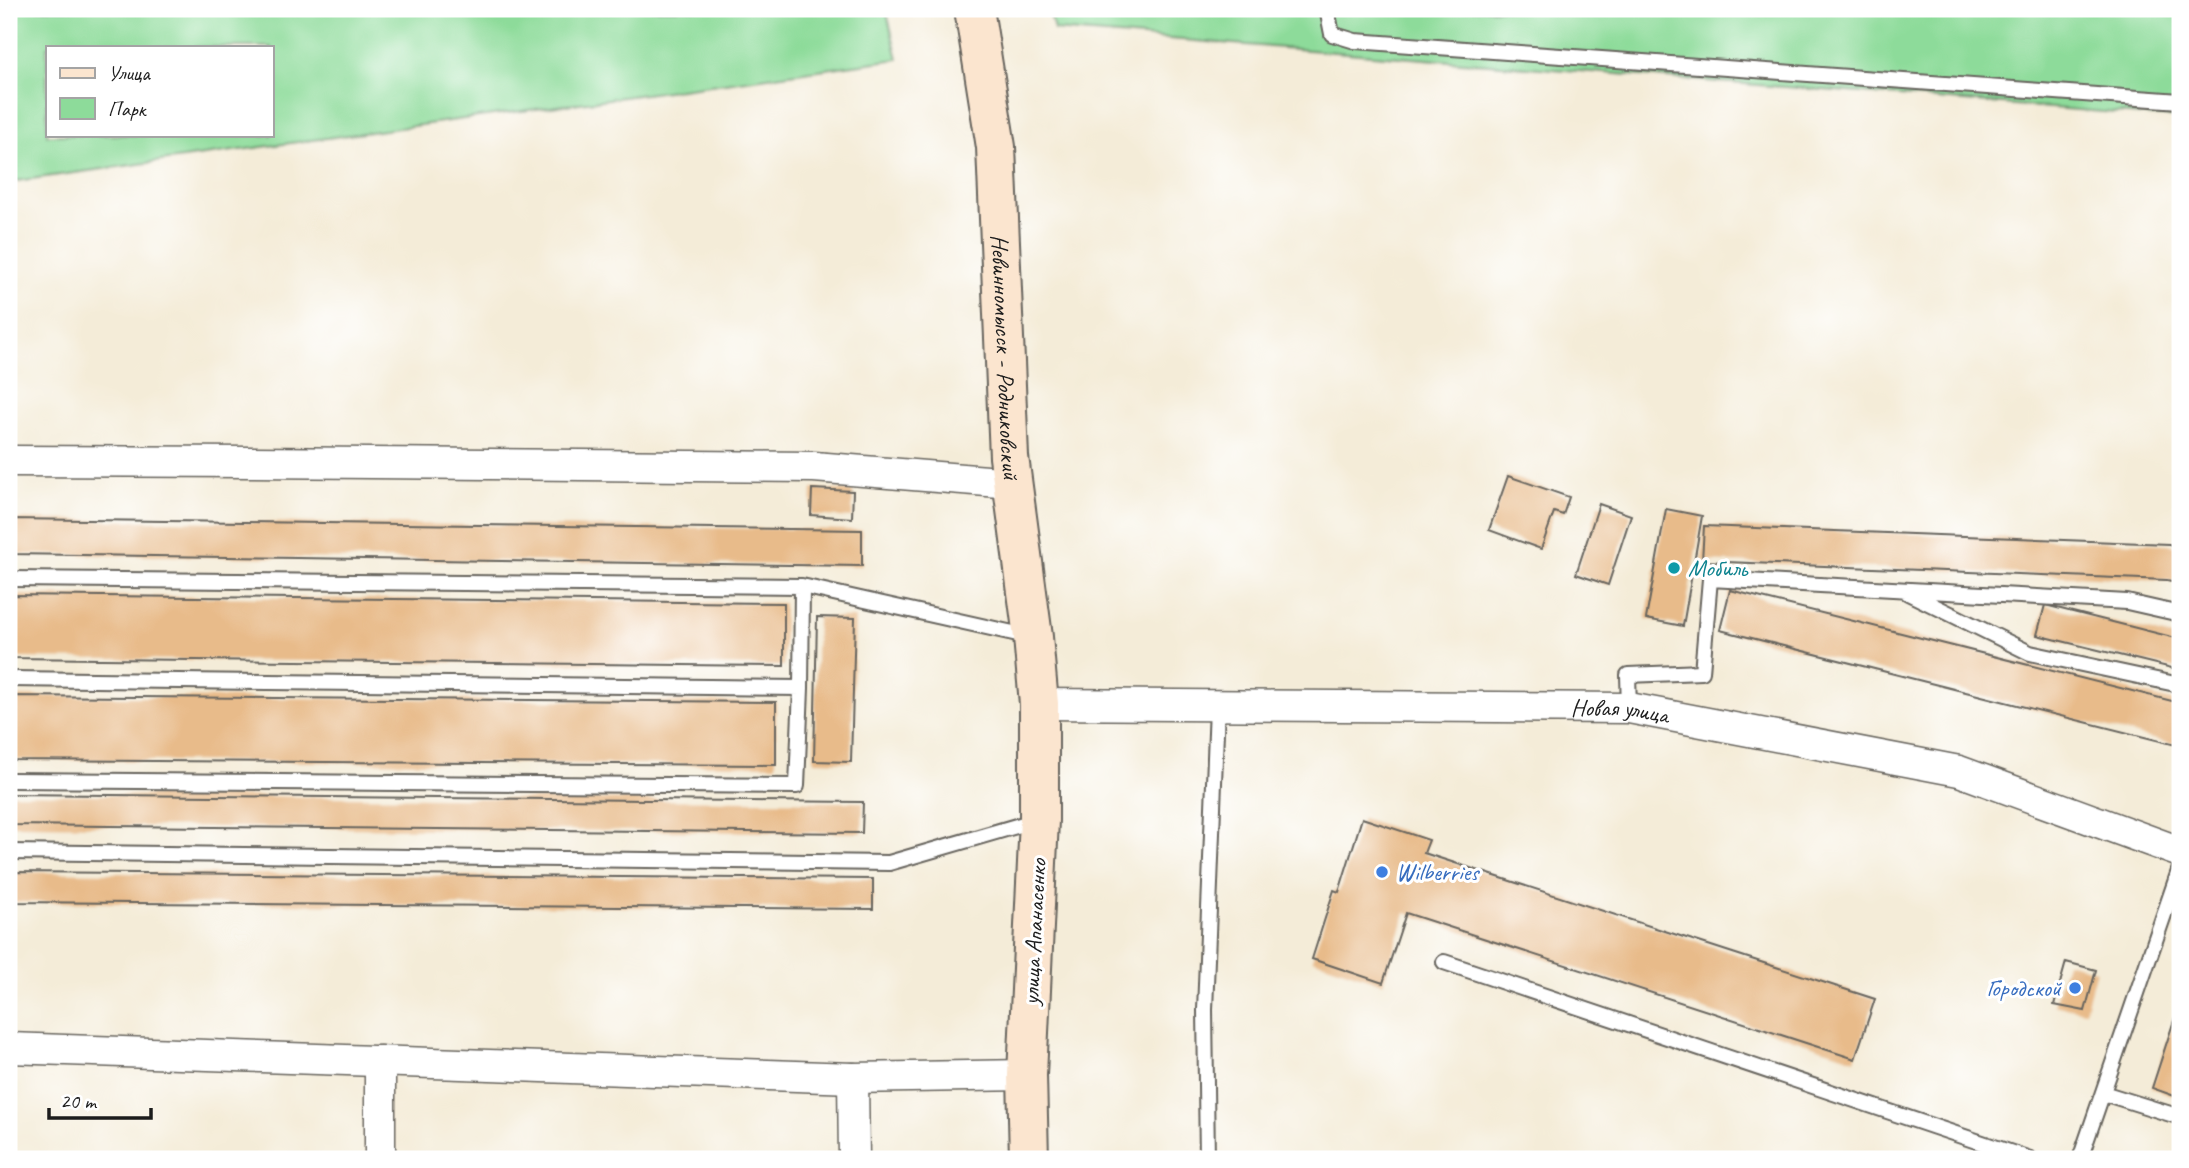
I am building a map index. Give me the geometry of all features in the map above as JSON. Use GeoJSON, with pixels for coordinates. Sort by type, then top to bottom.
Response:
{"type":"FeatureCollection","features":[{"type":"Feature","properties":{"kind":"street","name":"Невинномысск - Родниковский"},"geometry":{"type":"LineString","coordinates":[[974,9],[996,147],[1011,470],[1039,704]]}},
{"type":"Feature","properties":{"kind":"street"},"geometry":{"type":"LineString","coordinates":[[9,461],[253,461],[1011,470]]}},
{"type":"Feature","properties":{"kind":"street","name":"Новая улица"},"geometry":{"type":"LineString","coordinates":[[1039,704],[1629,708],[1959,771],[2180,852]]}},
{"type":"Feature","properties":{"kind":"street","name":"улица Апанасенко"},"geometry":{"type":"LineString","coordinates":[[1028,1159],[1027,1075],[1039,820],[1039,704]]}},
{"type":"Feature","properties":{"kind":"street"},"geometry":{"type":"LineString","coordinates":[[9,1048],[853,1078],[1027,1075]]}},
{"type":"Feature","properties":{"kind":"street"},"geometry":{"type":"LineString","coordinates":[[380,1061],[380,1159]]}},
{"type":"Feature","properties":{"kind":"street"},"geometry":{"type":"LineString","coordinates":[[853,1078],[854,1159]]}},
{"type":"Feature","properties":{"kind":"lane"},"geometry":{"type":"LineString","coordinates":[[1327,9],[1332,34],[1355,41],[2180,101]]}},
{"type":"Feature","properties":{"kind":"lane"},"geometry":{"type":"LineString","coordinates":[[9,579],[802,586],[1033,637]]}},
{"type":"Feature","properties":{"kind":"lane"},"geometry":{"type":"LineString","coordinates":[[1629,708],[1628,675],[1702,672],[1710,579],[2127,602],[2180,614]]}},
{"type":"Feature","properties":{"kind":"lane"},"geometry":{"type":"LineString","coordinates":[[9,780],[797,786],[802,586]]}},
{"type":"Feature","properties":{"kind":"lane"},"geometry":{"type":"LineString","coordinates":[[1900,589],[2030,653],[2180,685]]}},
{"type":"Feature","properties":{"kind":"lane"},"geometry":{"type":"LineString","coordinates":[[9,679],[801,688]]}},
{"type":"Feature","properties":{"kind":"lane"},"geometry":{"type":"LineString","coordinates":[[1207,1159],[1205,1010],[1217,707]]}},
{"type":"Feature","properties":{"kind":"lane"},"geometry":{"type":"LineString","coordinates":[[9,852],[889,863],[1039,820]]}},
{"type":"Feature","properties":{"kind":"lane"},"geometry":{"type":"LineString","coordinates":[[2080,1159],[2180,868]]}},
{"type":"Feature","properties":{"kind":"lane"},"geometry":{"type":"LineString","coordinates":[[1444,962],[2030,1159]]}},
{"type":"Feature","properties":{"kind":"lane"},"geometry":{"type":"LineString","coordinates":[[2103,1093],[2180,1116]]}},
{"type":"Feature","properties":{"kind":"green space"},"geometry":{"type":"Polygon","coordinates":[[[9,9],[886,9],[898,59],[9,182],[9,9]]]}},
{"type":"Feature","properties":{"kind":"green space"},"geometry":{"type":"Polygon","coordinates":[[[1049,9],[2180,9],[2180,118],[1054,30],[1049,9]]]}},
{"type":"Feature","properties":{"kind":"building"},"geometry":{"type":"Polygon","coordinates":[[[1508,476],[1569,497],[1563,515],[1554,512],[1541,549],[1489,530],[1508,476]]]}},
{"type":"Feature","properties":{"kind":"building"},"geometry":{"type":"Polygon","coordinates":[[[812,489],[853,491],[852,518],[811,515],[812,489]]]}},
{"type":"Feature","properties":{"kind":"building"},"geometry":{"type":"Polygon","coordinates":[[[1599,504],[1631,515],[1608,585],[1576,574],[1599,504]]]}},
{"type":"Feature","properties":{"kind":"building","name":"Мобиль"},"geometry":{"type":"Polygon","coordinates":[[[1666,509],[1702,516],[1683,626],[1646,619],[1666,509]]]}},
{"type":"Feature","properties":{"kind":"building"},"geometry":{"type":"Polygon","coordinates":[[[9,519],[862,530],[862,566],[9,554],[9,519]]]}},
{"type":"Feature","properties":{"kind":"building"},"geometry":{"type":"Polygon","coordinates":[[[1704,526],[2169,544],[2180,548],[2180,583],[2167,580],[1702,561],[1704,526]]]}},
{"type":"Feature","properties":{"kind":"building"},"geometry":{"type":"Polygon","coordinates":[[[1730,590],[2180,703],[2180,746],[1720,630],[1730,590]]]}},
{"type":"Feature","properties":{"kind":"building"},"geometry":{"type":"Polygon","coordinates":[[[9,595],[784,603],[784,666],[9,658],[9,595]]]}},
{"type":"Feature","properties":{"kind":"building"},"geometry":{"type":"Polygon","coordinates":[[[2045,605],[2180,639],[2180,670],[2037,635],[2045,605]]]}},
{"type":"Feature","properties":{"kind":"building"},"geometry":{"type":"Polygon","coordinates":[[[817,617],[855,618],[851,762],[814,761],[817,617]]]}},
{"type":"Feature","properties":{"kind":"building"},"geometry":{"type":"Polygon","coordinates":[[[9,696],[776,702],[776,765],[9,760],[9,696]]]}},
{"type":"Feature","properties":{"kind":"building"},"geometry":{"type":"Polygon","coordinates":[[[9,794],[863,802],[862,833],[9,825],[9,794]]]}},
{"type":"Feature","properties":{"kind":"building"},"geometry":{"type":"Polygon","coordinates":[[[1362,818],[1429,840],[1424,853],[1875,999],[1855,1059],[1406,913],[1383,983],[1312,959],[1334,890],[1339,892],[1362,818]]]}},
{"type":"Feature","properties":{"kind":"building"},"geometry":{"type":"Polygon","coordinates":[[[9,872],[873,879],[873,909],[9,902],[9,872]]]}},
{"type":"Feature","properties":{"kind":"building","name":"Городской"},"geometry":{"type":"Polygon","coordinates":[[[2066,962],[2096,970],[2085,1011],[2054,1005],[2066,962]]]}},
{"type":"Feature","properties":{"kind":"building"},"geometry":{"type":"Polygon","coordinates":[[[2178,1008],[2180,1009],[2180,1098],[2152,1088],[2178,1008]]]}},
{"type":"Feature","properties":{"kind":"place","name":"Мобиль"},"geometry":{"type":"Point","coordinates":[1674,568]}},
{"type":"Feature","properties":{"kind":"place","name":"Wilberries"},"geometry":{"type":"Point","coordinates":[1382,872]}},
{"type":"Feature","properties":{"kind":"place","name":"Городской"},"geometry":{"type":"Point","coordinates":[2075,988]}}]}
